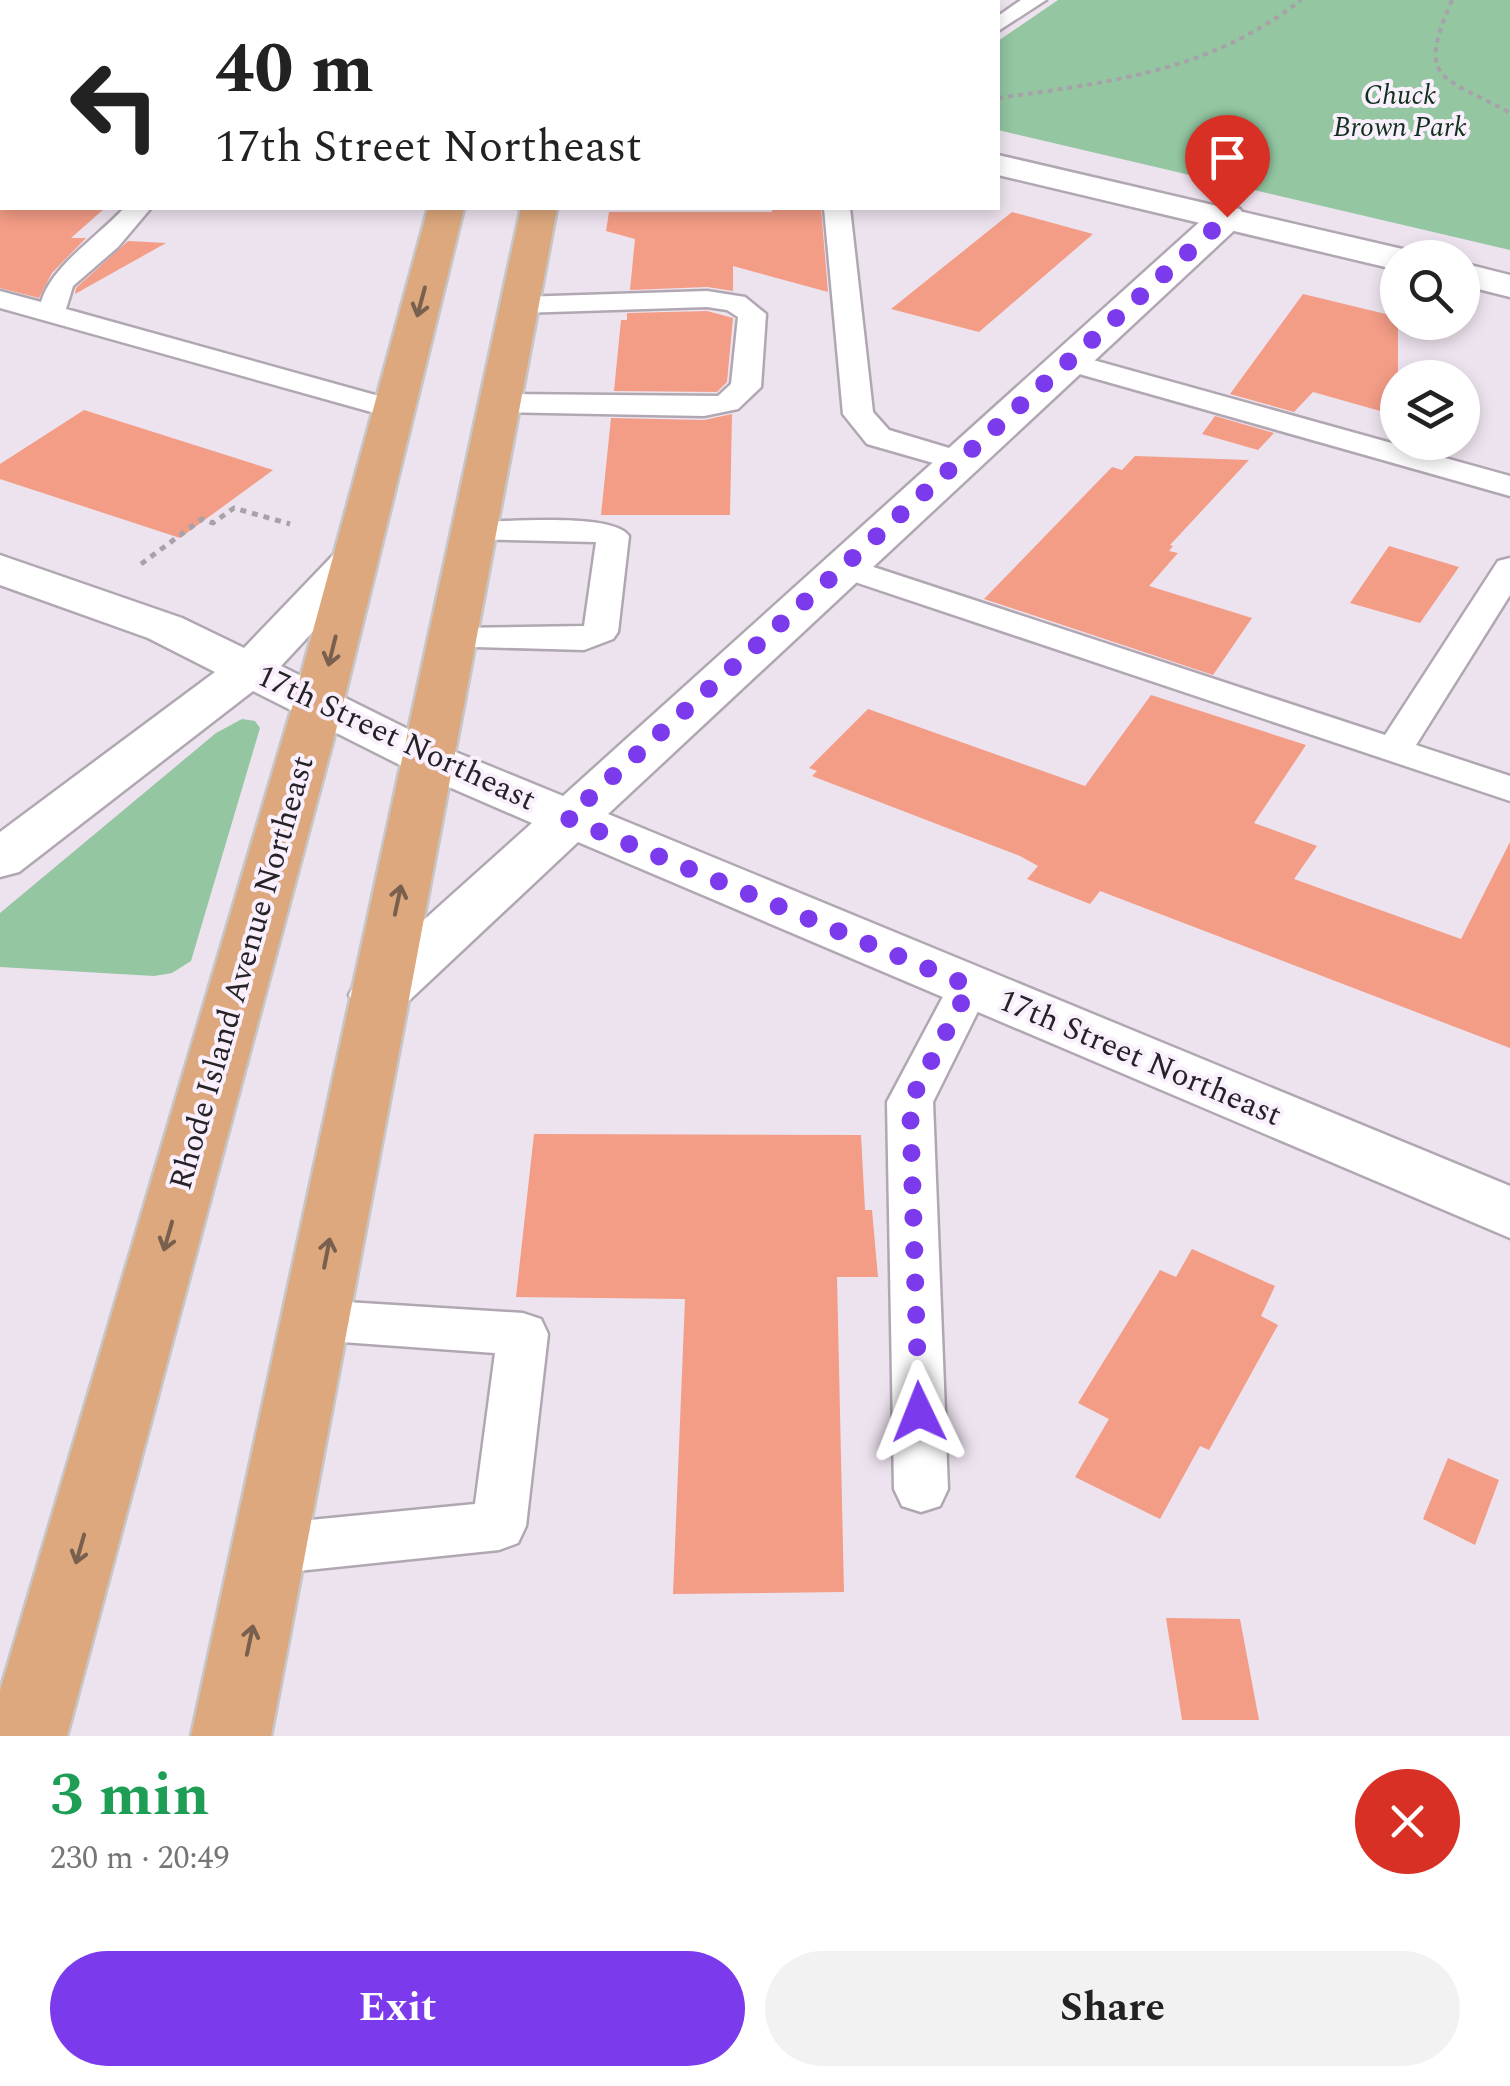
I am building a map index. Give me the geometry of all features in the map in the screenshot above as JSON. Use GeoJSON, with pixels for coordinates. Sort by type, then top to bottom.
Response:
{"type":"FeatureCollection","features":[{"type":"Feature","properties":{"kind":"main road","name":"Rhode Island Avenue Northeast"},"geometry":{"type":"LineString","coordinates":[[27,1736],[318,704],[445,210]]}},
{"type":"Feature","properties":{"kind":"main road"},"geometry":{"type":"LineString","coordinates":[[230,1736],[539,210]]}},
{"type":"Feature","properties":{"kind":"street"},"geometry":{"type":"LineString","coordinates":[[1000,164],[1380,255]]}},
{"type":"Feature","properties":{"kind":"street"},"geometry":{"type":"LineString","coordinates":[[378,995],[1227,217]]}},
{"type":"Feature","properties":{"kind":"street"},"geometry":{"type":"LineString","coordinates":[[1480,278],[1510,286]]}},
{"type":"Feature","properties":{"kind":"street"},"geometry":{"type":"LineString","coordinates":[[0,859],[251,670],[354,560]]}},
{"type":"Feature","properties":{"kind":"street","name":"17th Street Northeast"},"geometry":{"type":"LineString","coordinates":[[0,569],[165,628],[430,760],[1510,1213]]}},
{"type":"Feature","properties":{"kind":"lane"},"geometry":{"type":"LineString","coordinates":[[1000,24],[1035,0]]}},
{"type":"Feature","properties":{"kind":"lane"},"geometry":{"type":"LineString","coordinates":[[51,313],[60,283],[109,241],[136,210]]}},
{"type":"Feature","properties":{"kind":"lane"},"geometry":{"type":"LineString","coordinates":[[837,210],[858,414],[878,438],[958,461]]}},
{"type":"Feature","properties":{"kind":"lane"},"geometry":{"type":"LineString","coordinates":[[0,299],[393,409]]}},
{"type":"Feature","properties":{"kind":"lane"},"geometry":{"type":"LineString","coordinates":[[500,403],[704,406],[726,402],[746,387],[752,314],[735,303],[708,300],[520,305]]}},
{"type":"Feature","properties":{"kind":"lane"},"geometry":{"type":"LineString","coordinates":[[1068,362],[1510,486]]}},
{"type":"Feature","properties":{"kind":"lane"},"geometry":{"type":"LineString","coordinates":[[453,639],[584,639],[601,632],[612,536],[604,532],[475,532]]}},
{"type":"Feature","properties":{"kind":"lane"},"geometry":{"type":"LineString","coordinates":[[843,567],[1510,789]]}},
{"type":"Feature","properties":{"kind":"lane"},"geometry":{"type":"LineString","coordinates":[[1394,750],[1510,568]]}},
{"type":"Feature","properties":{"kind":"lane"},"geometry":{"type":"LineString","coordinates":[[922,1489],[910,1102],[970,986]]}},
{"type":"Feature","properties":{"kind":"lane"},"geometry":{"type":"LineString","coordinates":[[269,1549],[499,1526],[523,1334],[314,1320]]}},
{"type":"Feature","properties":{"kind":"path"},"geometry":{"type":"LineString","coordinates":[[1000,98],[1152,72],[1205,57],[1273,25],[1301,0]]}},
{"type":"Feature","properties":{"kind":"path"},"geometry":{"type":"LineString","coordinates":[[1452,0],[1433,49],[1436,64],[1446,79],[1510,113]]}},
{"type":"Feature","properties":{"kind":"path"},"geometry":{"type":"LineString","coordinates":[[136,568],[202,519],[213,523],[234,508],[290,524]]}},
{"type":"Feature","properties":{"kind":"green space","name":"Chuck Brown Park"},"geometry":{"type":"Polygon","coordinates":[[[1058,0],[1510,0],[1510,250],[1000,130],[1000,40],[1058,0]]]}},
{"type":"Feature","properties":{"kind":"green space"},"geometry":{"type":"Polygon","coordinates":[[[242,719],[255,721],[260,728],[191,961],[172,973],[154,976],[0,967],[0,913],[216,733],[242,719]]]}},
{"type":"Feature","properties":{"kind":"building"},"geometry":{"type":"Polygon","coordinates":[[[0,210],[103,210],[71,238],[86,238],[52,273],[39,298],[0,288],[0,210]]]}},
{"type":"Feature","properties":{"kind":"building"},"geometry":{"type":"Polygon","coordinates":[[[821,210],[828,292],[733,266],[733,291],[707,287],[630,290],[635,239],[606,231],[609,212],[821,210]]]}},
{"type":"Feature","properties":{"kind":"building"},"geometry":{"type":"Polygon","coordinates":[[[1012,212],[1093,234],[979,332],[891,309],[1012,212]]]}},
{"type":"Feature","properties":{"kind":"building"},"geometry":{"type":"Polygon","coordinates":[[[128,241],[166,243],[75,294],[76,288],[128,241]]]}},
{"type":"Feature","properties":{"kind":"building"},"geometry":{"type":"Polygon","coordinates":[[[1303,294],[1380,313],[1380,340],[1398,340],[1398,360],[1380,360],[1380,411],[1313,392],[1294,412],[1230,394],[1303,294]]]}},
{"type":"Feature","properties":{"kind":"building"},"geometry":{"type":"Polygon","coordinates":[[[707,311],[733,318],[727,382],[717,392],[614,391],[621,320],[627,320],[627,313],[707,311]]]}},
{"type":"Feature","properties":{"kind":"building"},"geometry":{"type":"Polygon","coordinates":[[[84,410],[273,470],[180,538],[0,479],[0,464],[84,410]]]}},
{"type":"Feature","properties":{"kind":"building"},"geometry":{"type":"Polygon","coordinates":[[[732,414],[730,515],[601,515],[611,418],[704,420],[732,414]]]}},
{"type":"Feature","properties":{"kind":"building"},"geometry":{"type":"Polygon","coordinates":[[[1215,416],[1274,433],[1258,450],[1202,434],[1215,416]]]}},
{"type":"Feature","properties":{"kind":"building"},"geometry":{"type":"Polygon","coordinates":[[[1135,456],[1249,460],[1170,545],[1173,546],[1169,551],[1178,553],[1149,586],[1252,618],[1213,675],[984,599],[1112,467],[1122,470],[1135,456]]]}},
{"type":"Feature","properties":{"kind":"building"},"geometry":{"type":"Polygon","coordinates":[[[1389,546],[1459,567],[1420,623],[1350,603],[1389,546]]]}},
{"type":"Feature","properties":{"kind":"building"},"geometry":{"type":"Polygon","coordinates":[[[1151,695],[1306,745],[1254,823],[1317,846],[1294,879],[1461,939],[1510,842],[1510,1048],[1100,891],[1090,904],[1027,879],[1038,866],[1020,856],[812,776],[817,771],[809,768],[868,709],[1085,786],[1151,695]]]}},
{"type":"Feature","properties":{"kind":"building"},"geometry":{"type":"Polygon","coordinates":[[[534,1134],[861,1135],[865,1210],[872,1210],[878,1277],[837,1277],[844,1592],[673,1594],[685,1299],[516,1297],[534,1134]]]}},
{"type":"Feature","properties":{"kind":"building"},"geometry":{"type":"Polygon","coordinates":[[[1192,1249],[1275,1286],[1261,1316],[1278,1325],[1209,1450],[1200,1446],[1160,1519],[1075,1477],[1109,1419],[1078,1403],[1160,1270],[1176,1277],[1192,1249]]]}},
{"type":"Feature","properties":{"kind":"building"},"geometry":{"type":"Polygon","coordinates":[[[1448,1458],[1499,1480],[1475,1545],[1423,1519],[1448,1458]]]}},
{"type":"Feature","properties":{"kind":"building"},"geometry":{"type":"Polygon","coordinates":[[[1166,1618],[1240,1619],[1259,1720],[1182,1720],[1166,1618]]]}},
{"type":"Feature","properties":{"kind":"route"},"geometry":{"type":"LineString","coordinates":[[919,1412],[910,1102],[970,986],[567,818],[1227,217]]}}]}
